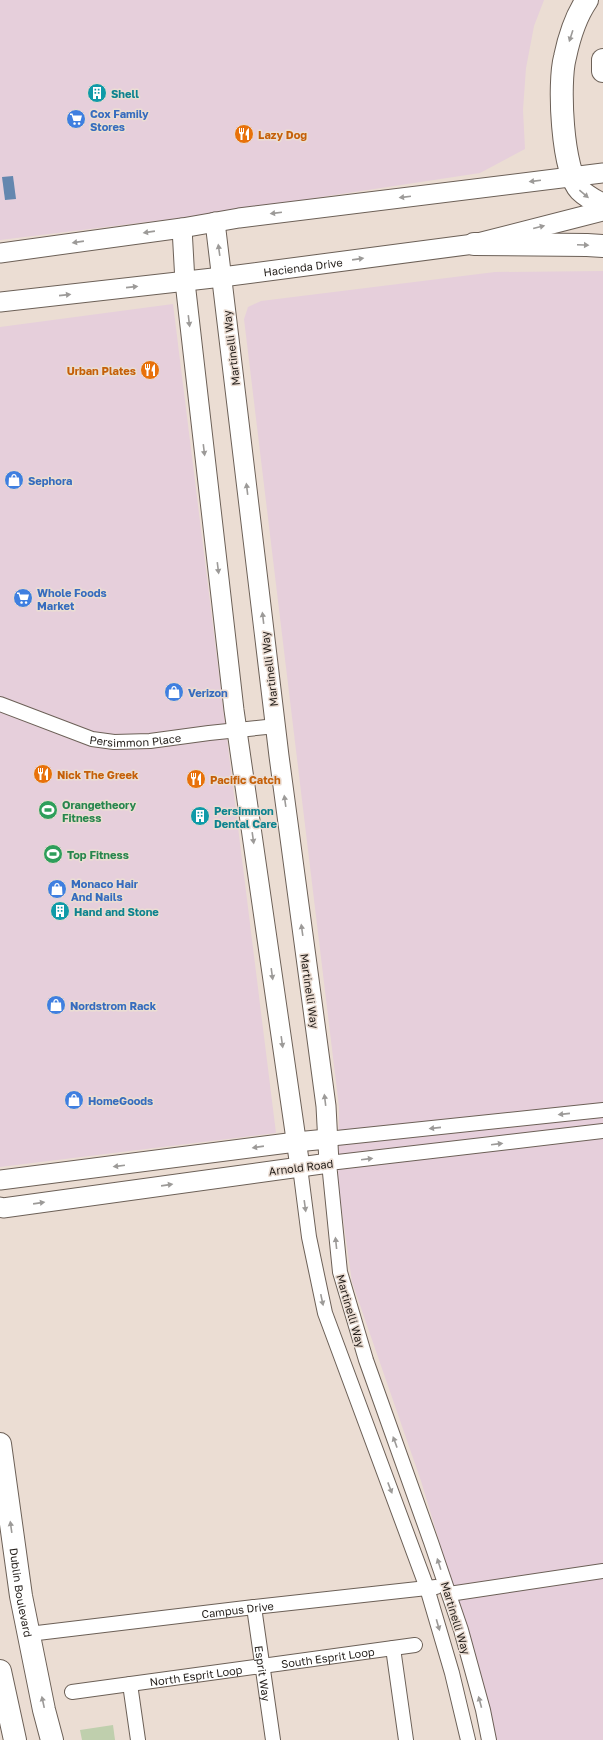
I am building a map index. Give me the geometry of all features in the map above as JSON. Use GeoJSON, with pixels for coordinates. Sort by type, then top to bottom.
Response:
{"type":"FeatureCollection","features":[{"type":"Feature","properties":{"kind":"main road"},"geometry":{"type":"LineString","coordinates":[[587,0],[574,29],[564,58],[561,90],[566,155],[579,189],[592,200],[603,205]]}},
{"type":"Feature","properties":{"kind":"main road"},"geometry":{"type":"LineString","coordinates":[[603,60],[603,71]]}},
{"type":"Feature","properties":{"kind":"main road"},"geometry":{"type":"LineString","coordinates":[[474,244],[603,246]]}},
{"type":"Feature","properties":{"kind":"main road","name":"Dublin Boulevard"},"geometry":{"type":"LineString","coordinates":[[0,1444],[21,1596],[44,1710],[52,1740]]}},
{"type":"Feature","properties":{"kind":"main road"},"geometry":{"type":"LineString","coordinates":[[0,1671],[16,1740]]}},
{"type":"Feature","properties":{"kind":"street"},"geometry":{"type":"LineString","coordinates":[[0,253],[182,228],[215,222],[603,173]]}},
{"type":"Feature","properties":{"kind":"street","name":"Hacienda Drive"},"geometry":{"type":"LineString","coordinates":[[0,302],[185,282],[474,244],[603,211]]}},
{"type":"Feature","properties":{"kind":"street","name":"Martinelli Way"},"geometry":{"type":"LineString","coordinates":[[215,222],[276,726],[326,1106],[329,1163],[340,1272],[366,1360],[461,1630],[483,1710],[489,1740]]}},
{"type":"Feature","properties":{"kind":"street","name":"Martinelli Way"},"geometry":{"type":"LineString","coordinates":[[182,228],[185,282],[237,730],[310,1237],[325,1314],[427,1588],[459,1701],[468,1740]]}},
{"type":"Feature","properties":{"kind":"street","name":"Persimmon Place"},"geometry":{"type":"LineString","coordinates":[[0,704],[92,739],[114,742],[150,741],[276,726]]}},
{"type":"Feature","properties":{"kind":"street"},"geometry":{"type":"LineString","coordinates":[[0,1180],[296,1142],[603,1110]]}},
{"type":"Feature","properties":{"kind":"street","name":"Arnold Road"},"geometry":{"type":"LineString","coordinates":[[0,1207],[329,1163],[603,1131]]}},
{"type":"Feature","properties":{"kind":"street","name":"Campus Drive"},"geometry":{"type":"LineString","coordinates":[[29,1634],[427,1588],[447,1590],[603,1571]]}},
{"type":"Feature","properties":{"kind":"street","name":"Esprit Way"},"geometry":{"type":"LineString","coordinates":[[254,1607],[273,1740]]}},
{"type":"Feature","properties":{"kind":"street","name":"South Esprit Loop"},"geometry":{"type":"LineString","coordinates":[[262,1666],[415,1645]]}},
{"type":"Feature","properties":{"kind":"street"},"geometry":{"type":"LineString","coordinates":[[393,1648],[406,1740]]}},
{"type":"Feature","properties":{"kind":"street","name":"North Esprit Loop"},"geometry":{"type":"LineString","coordinates":[[72,1692],[262,1666]]}},
{"type":"Feature","properties":{"kind":"street"},"geometry":{"type":"LineString","coordinates":[[130,1684],[138,1740]]}},
{"type":"Feature","properties":{"kind":"street","name":"Martinelli Way"},"geometry":{"type":"LineString","coordinates":[[459,1701],[465,1740]]}},
{"type":"Feature","properties":{"kind":"shaded area"},"geometry":{"type":"Polygon","coordinates":[[[0,0],[544,0],[534,26],[526,68],[523,110],[525,149],[480,173],[196,216],[0,240],[0,0]]]}},
{"type":"Feature","properties":{"kind":"shaded area"},"geometry":{"type":"Polygon","coordinates":[[[603,271],[603,1740],[496,1740],[489,1706],[421,1481],[352,1282],[338,1184],[339,1107],[244,319],[248,307],[261,301],[495,272],[603,271]]]}},
{"type":"Feature","properties":{"kind":"shaded area"},"geometry":{"type":"Polygon","coordinates":[[[173,304],[276,1133],[0,1167],[0,327],[173,304]]]}},
{"type":"Feature","properties":{"kind":"green space"},"geometry":{"type":"Polygon","coordinates":[[[113,1725],[115,1740],[82,1740],[80,1730],[113,1725]]]}},
{"type":"Feature","properties":{"kind":"water"},"geometry":{"type":"Polygon","coordinates":[[[13,176],[16,199],[5,200],[2,177],[13,176]]]}},
{"type":"Feature","properties":{"kind":"place","name":"Shell"},"geometry":{"type":"Point","coordinates":[97,93]}},
{"type":"Feature","properties":{"kind":"place","name":"Cox Family Stores"},"geometry":{"type":"Point","coordinates":[76,119]}},
{"type":"Feature","properties":{"kind":"place","name":"Lazy Dog"},"geometry":{"type":"Point","coordinates":[244,134]}},
{"type":"Feature","properties":{"kind":"place","name":"Urban Plates"},"geometry":{"type":"Point","coordinates":[150,370]}},
{"type":"Feature","properties":{"kind":"place","name":"Sephora"},"geometry":{"type":"Point","coordinates":[14,480]}},
{"type":"Feature","properties":{"kind":"place","name":"Whole Foods Market"},"geometry":{"type":"Point","coordinates":[23,598]}},
{"type":"Feature","properties":{"kind":"place","name":"Verizon"},"geometry":{"type":"Point","coordinates":[174,692]}},
{"type":"Feature","properties":{"kind":"place","name":"Nick The Greek"},"geometry":{"type":"Point","coordinates":[43,774]}},
{"type":"Feature","properties":{"kind":"place","name":"Pacific Catch"},"geometry":{"type":"Point","coordinates":[196,779]}},
{"type":"Feature","properties":{"kind":"place","name":"Orangetheory Fitness"},"geometry":{"type":"Point","coordinates":[48,810]}},
{"type":"Feature","properties":{"kind":"place","name":"Persimmon Dental Care"},"geometry":{"type":"Point","coordinates":[200,816]}},
{"type":"Feature","properties":{"kind":"place","name":"Top Fitness"},"geometry":{"type":"Point","coordinates":[53,854]}},
{"type":"Feature","properties":{"kind":"place","name":"Monaco Hair And Nails"},"geometry":{"type":"Point","coordinates":[57,889]}},
{"type":"Feature","properties":{"kind":"place","name":"Hand and Stone"},"geometry":{"type":"Point","coordinates":[60,911]}},
{"type":"Feature","properties":{"kind":"place","name":"Nordstrom Rack"},"geometry":{"type":"Point","coordinates":[56,1005]}},
{"type":"Feature","properties":{"kind":"place","name":"HomeGoods"},"geometry":{"type":"Point","coordinates":[74,1100]}}]}
